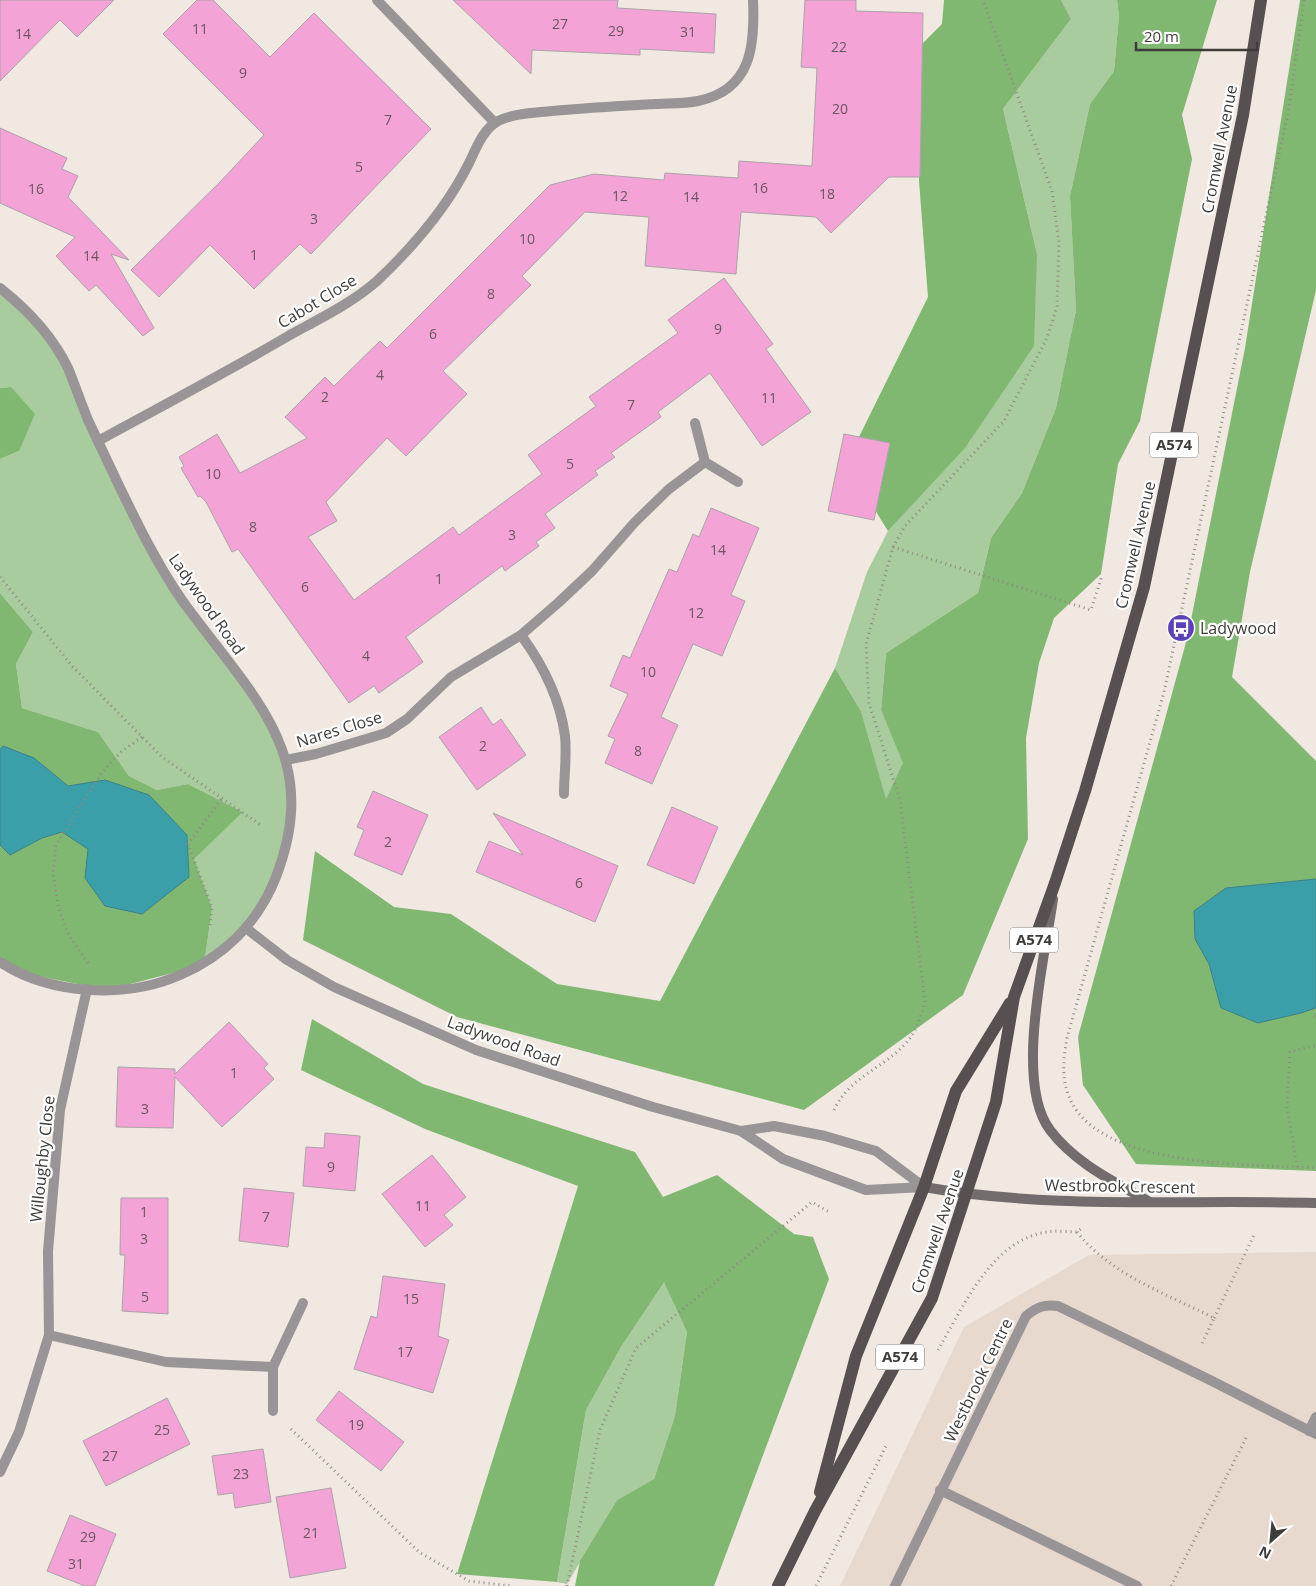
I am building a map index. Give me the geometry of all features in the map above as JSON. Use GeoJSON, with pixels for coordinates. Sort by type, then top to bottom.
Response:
{"type":"FeatureCollection","features":[{"type":"Feature","properties":{"kind":"main road","name":"Cromwell Avenue"},"geometry":{"type":"LineString","coordinates":[[778,1586],[815,1512],[932,1298],[996,1102],[1014,997],[1055,883],[1085,791],[1144,587],[1243,114],[1261,0]]}},
{"type":"Feature","properties":{"kind":"main road","name":"Cromwell Avenue"},"geometry":{"type":"LineString","coordinates":[[815,1512],[856,1356],[924,1187],[956,1091],[1014,997]]}},
{"type":"Feature","properties":{"kind":"street"},"geometry":{"type":"LineString","coordinates":[[377,0],[495,123],[512,116],[575,109],[698,102],[719,94],[734,84],[744,68],[750,53],[754,35],[753,0]]}},
{"type":"Feature","properties":{"kind":"street","name":"Cabot Close"},"geometry":{"type":"LineString","coordinates":[[98,441],[345,304],[375,282],[418,239],[442,210],[463,176],[482,138],[495,123]]}},
{"type":"Feature","properties":{"kind":"street","name":"Ladywood Road"},"geometry":{"type":"LineString","coordinates":[[0,288],[33,317],[54,342],[68,368],[98,441],[152,551],[190,612],[254,694],[274,730],[286,760],[292,796],[290,831],[272,887],[246,928],[226,949],[204,965],[172,979],[144,986],[107,990],[48,983],[13,971],[0,962]]}},
{"type":"Feature","properties":{"kind":"street"},"geometry":{"type":"LineString","coordinates":[[695,423],[705,462],[738,482]]}},
{"type":"Feature","properties":{"kind":"street","name":"Nares Close"},"geometry":{"type":"LineString","coordinates":[[286,760],[316,754],[386,732],[407,719],[451,677],[521,635],[592,571],[635,522],[669,489],[705,462]]}},
{"type":"Feature","properties":{"kind":"street"},"geometry":{"type":"LineString","coordinates":[[521,635],[538,659],[554,692],[565,737],[564,794]]}},
{"type":"Feature","properties":{"kind":"street"},"geometry":{"type":"LineString","coordinates":[[1055,883],[1032,1044],[1032,1075],[1036,1099],[1048,1129],[1075,1156],[1105,1177],[1150,1202]]}},
{"type":"Feature","properties":{"kind":"street","name":"Ladywood Road"},"geometry":{"type":"LineString","coordinates":[[246,928],[287,960],[334,987],[476,1050],[653,1107],[741,1131],[784,1159],[866,1190],[924,1187]]}},
{"type":"Feature","properties":{"kind":"street","name":"Willoughby Close"},"geometry":{"type":"LineString","coordinates":[[0,1472],[19,1432],[49,1334],[48,1251],[60,1110],[87,989]]}},
{"type":"Feature","properties":{"kind":"street","name":"Ladywood Road"},"geometry":{"type":"LineString","coordinates":[[741,1131],[774,1126],[825,1136],[876,1151],[924,1187]]}},
{"type":"Feature","properties":{"kind":"street","name":"Westbrook Crescent"},"geometry":{"type":"LineString","coordinates":[[924,1187],[1015,1200],[1316,1203]]}},
{"type":"Feature","properties":{"kind":"street"},"geometry":{"type":"LineString","coordinates":[[273,1411],[273,1367],[303,1303]]}},
{"type":"Feature","properties":{"kind":"street","name":"Westbrook Centre"},"geometry":{"type":"LineString","coordinates":[[895,1586],[1026,1316],[1036,1308],[1046,1305],[1058,1306],[1313,1432]]}},
{"type":"Feature","properties":{"kind":"street"},"geometry":{"type":"LineString","coordinates":[[49,1334],[166,1362],[273,1367]]}},
{"type":"Feature","properties":{"kind":"street"},"geometry":{"type":"LineString","coordinates":[[1313,1432],[1316,1417]]}},
{"type":"Feature","properties":{"kind":"street"},"geometry":{"type":"LineString","coordinates":[[940,1490],[1137,1586]]}},
{"type":"Feature","properties":{"kind":"path"},"geometry":{"type":"LineString","coordinates":[[831,1115],[840,1098],[850,1086],[906,1043],[920,1021],[925,1001],[900,800],[869,703],[866,644],[893,546],[905,526],[1004,421],[1047,338],[1057,307],[1059,243],[1052,191],[983,0]]}},
{"type":"Feature","properties":{"kind":"path"},"geometry":{"type":"LineString","coordinates":[[1304,0],[1289,108],[1164,692],[1067,1038],[1063,1061],[1064,1080],[1069,1096],[1078,1111],[1095,1129],[1116,1141],[1148,1153],[1179,1159],[1316,1168]]}},
{"type":"Feature","properties":{"kind":"path"},"geometry":{"type":"LineString","coordinates":[[893,546],[1091,610],[1102,576]]}},
{"type":"Feature","properties":{"kind":"path"},"geometry":{"type":"LineString","coordinates":[[0,577],[72,666],[162,757],[223,797],[264,828]]}},
{"type":"Feature","properties":{"kind":"path"},"geometry":{"type":"LineString","coordinates":[[107,990],[66,932],[58,906],[53,873],[56,845],[103,771],[121,752],[142,737]]}},
{"type":"Feature","properties":{"kind":"path"},"geometry":{"type":"LineString","coordinates":[[204,965],[212,908],[188,844],[223,797]]}},
{"type":"Feature","properties":{"kind":"path"},"geometry":{"type":"LineString","coordinates":[[1297,1167],[1287,1107],[1290,1052],[1316,1045]]}},
{"type":"Feature","properties":{"kind":"path"},"geometry":{"type":"LineString","coordinates":[[567,1586],[600,1430],[636,1348],[812,1202],[829,1212]]}},
{"type":"Feature","properties":{"kind":"path"},"geometry":{"type":"LineString","coordinates":[[936,1355],[985,1273],[1012,1246],[1047,1232],[1078,1232],[1091,1250],[1113,1266],[1214,1318]]}},
{"type":"Feature","properties":{"kind":"path"},"geometry":{"type":"LineString","coordinates":[[1190,1370],[1254,1235]]}},
{"type":"Feature","properties":{"kind":"path"},"geometry":{"type":"LineString","coordinates":[[273,1411],[419,1552],[469,1581],[510,1586]]}},
{"type":"Feature","properties":{"kind":"path"},"geometry":{"type":"LineString","coordinates":[[1171,1586],[1246,1438]]}},
{"type":"Feature","properties":{"kind":"path"},"geometry":{"type":"LineString","coordinates":[[817,1585],[888,1442]]}},
{"type":"Feature","properties":{"kind":"shaded area"},"geometry":{"type":"Polygon","coordinates":[[[1316,1252],[1316,1586],[840,1586],[964,1327],[1089,1255],[1316,1252]]]}},
{"type":"Feature","properties":{"kind":"green space"},"geometry":{"type":"Polygon","coordinates":[[[944,0],[1061,0],[1071,19],[1003,109],[1037,254],[1034,346],[965,448],[888,531],[854,476],[856,443],[928,297],[919,181],[919,47],[942,24],[944,0]]]}},
{"type":"Feature","properties":{"kind":"green space"},"geometry":{"type":"Polygon","coordinates":[[[1061,0],[1117,0],[1119,16],[1114,71],[1090,104],[1070,196],[1076,310],[1056,408],[1022,493],[991,538],[978,593],[886,653],[881,710],[904,763],[886,800],[861,711],[835,668],[867,572],[888,531],[970,441],[1037,254],[1003,109],[1071,19],[1061,0]]]}},
{"type":"Feature","properties":{"kind":"green space"},"geometry":{"type":"Polygon","coordinates":[[[1117,0],[1217,0],[1182,115],[1192,159],[1140,421],[1118,464],[1101,574],[1054,618],[1039,663],[1026,738],[1028,839],[963,995],[804,1110],[457,1017],[303,940],[315,851],[394,907],[451,914],[557,984],[660,1001],[835,668],[861,711],[886,799],[903,763],[881,710],[886,653],[978,593],[991,538],[1022,493],[1056,408],[1076,310],[1070,196],[1090,104],[1114,71],[1119,16],[1117,0]]]}},
{"type":"Feature","properties":{"kind":"green space"},"geometry":{"type":"Polygon","coordinates":[[[1300,0],[1316,0],[1316,290],[1250,572],[1232,677],[1316,761],[1316,1171],[1136,1164],[1083,1085],[1078,1037],[1188,635],[1245,348],[1300,0]]]}},
{"type":"Feature","properties":{"kind":"green space"},"geometry":{"type":"Polygon","coordinates":[[[0,288],[54,342],[98,441],[190,612],[254,694],[286,760],[290,831],[260,908],[204,965],[212,908],[193,859],[243,812],[188,784],[157,790],[129,776],[98,732],[22,708],[16,664],[33,632],[0,593],[0,459],[19,451],[11,387],[0,388],[0,288]]]}},
{"type":"Feature","properties":{"kind":"green space"},"geometry":{"type":"Polygon","coordinates":[[[11,387],[35,414],[19,451],[0,459],[0,388],[11,387]]]}},
{"type":"Feature","properties":{"kind":"green space"},"geometry":{"type":"Polygon","coordinates":[[[0,593],[33,632],[16,664],[22,708],[98,732],[129,776],[157,790],[188,784],[243,812],[194,859],[212,908],[204,965],[107,990],[13,971],[0,962],[0,593]]]}},
{"type":"Feature","properties":{"kind":"green space"},"geometry":{"type":"Polygon","coordinates":[[[312,1019],[423,1084],[635,1152],[663,1197],[717,1175],[794,1234],[813,1237],[829,1279],[714,1586],[575,1586],[580,1561],[617,1500],[654,1479],[675,1416],[687,1332],[664,1282],[621,1347],[586,1410],[557,1582],[457,1574],[578,1186],[425,1129],[301,1070],[312,1019]]]}},
{"type":"Feature","properties":{"kind":"green space"},"geometry":{"type":"Polygon","coordinates":[[[664,1281],[687,1332],[675,1416],[654,1479],[617,1500],[567,1584],[557,1582],[586,1410],[621,1347],[664,1281]]]}},
{"type":"Feature","properties":{"kind":"water"},"geometry":{"type":"Polygon","coordinates":[[[3,746],[34,758],[68,786],[105,780],[149,795],[187,835],[189,877],[142,914],[105,906],[85,878],[88,849],[62,832],[42,838],[10,855],[0,845],[0,749],[3,746]]]}},
{"type":"Feature","properties":{"kind":"water"},"geometry":{"type":"Polygon","coordinates":[[[1316,879],[1316,1008],[1258,1023],[1221,1008],[1209,964],[1195,939],[1194,911],[1226,888],[1316,879]]]}},
{"type":"Feature","properties":{"kind":"building"},"geometry":{"type":"Polygon","coordinates":[[[0,0],[114,0],[77,37],[60,20],[0,81],[0,0]]]}},
{"type":"Feature","properties":{"kind":"building"},"geometry":{"type":"Polygon","coordinates":[[[197,0],[213,0],[270,57],[314,13],[431,129],[311,254],[300,244],[254,289],[210,245],[159,297],[131,270],[220,182],[264,135],[163,34],[197,0]]]}},
{"type":"Feature","properties":{"kind":"building"},"geometry":{"type":"Polygon","coordinates":[[[453,0],[618,0],[617,8],[716,14],[714,53],[640,49],[640,55],[532,50],[531,74],[453,0]]]}},
{"type":"Feature","properties":{"kind":"building"},"geometry":{"type":"Polygon","coordinates":[[[805,0],[856,0],[856,11],[923,13],[920,177],[889,177],[831,233],[816,217],[741,212],[736,274],[645,266],[649,217],[585,212],[522,276],[531,285],[443,371],[467,394],[406,456],[387,438],[326,502],[337,521],[308,537],[354,600],[453,527],[459,535],[542,474],[528,455],[596,406],[589,397],[678,333],[668,320],[724,278],[773,344],[766,349],[811,412],[762,446],[710,373],[658,412],[661,417],[611,453],[615,457],[595,471],[598,475],[545,514],[555,528],[536,542],[539,546],[505,571],[502,566],[406,637],[423,662],[379,693],[374,686],[349,703],[238,549],[232,552],[206,502],[200,496],[198,497],[181,468],[184,466],[179,457],[217,434],[240,473],[307,438],[285,417],[325,377],[334,386],[380,341],[387,348],[550,185],[594,174],[664,180],[665,173],[738,178],[739,161],[812,166],[817,68],[801,67],[805,0]]]}},
{"type":"Feature","properties":{"kind":"building"},"geometry":{"type":"Polygon","coordinates":[[[0,128],[67,158],[62,169],[78,176],[68,197],[129,260],[111,254],[154,328],[143,336],[96,285],[89,291],[56,256],[75,237],[0,203],[0,128]]]}},
{"type":"Feature","properties":{"kind":"building"},"geometry":{"type":"Polygon","coordinates":[[[844,434],[890,443],[874,520],[828,511],[844,434]]]}},
{"type":"Feature","properties":{"kind":"building"},"geometry":{"type":"Polygon","coordinates":[[[711,508],[759,528],[731,595],[745,601],[722,656],[693,644],[661,717],[678,725],[652,784],[605,763],[615,739],[608,736],[628,694],[610,686],[623,655],[630,658],[669,569],[677,572],[693,534],[699,537],[711,508]]]}},
{"type":"Feature","properties":{"kind":"building"},"geometry":{"type":"Polygon","coordinates":[[[481,707],[493,725],[501,719],[526,755],[477,790],[439,737],[481,707]]]}},
{"type":"Feature","properties":{"kind":"building"},"geometry":{"type":"Polygon","coordinates":[[[373,791],[428,815],[402,875],[354,855],[364,830],[357,827],[373,791]]]}},
{"type":"Feature","properties":{"kind":"building"},"geometry":{"type":"Polygon","coordinates":[[[672,807],[718,827],[694,884],[647,865],[672,807]]]}},
{"type":"Feature","properties":{"kind":"building"},"geometry":{"type":"Polygon","coordinates":[[[493,813],[618,866],[595,922],[476,872],[489,841],[523,855],[493,813]]]}},
{"type":"Feature","properties":{"kind":"building"},"geometry":{"type":"Polygon","coordinates":[[[229,1022],[268,1064],[264,1068],[274,1079],[222,1127],[175,1077],[173,1128],[116,1127],[118,1067],[175,1069],[175,1074],[229,1022]]]}},
{"type":"Feature","properties":{"kind":"building"},"geometry":{"type":"Polygon","coordinates":[[[325,1133],[360,1136],[355,1191],[303,1186],[306,1147],[324,1148],[325,1133]]]}},
{"type":"Feature","properties":{"kind":"building"},"geometry":{"type":"Polygon","coordinates":[[[432,1155],[466,1197],[444,1215],[453,1225],[425,1247],[382,1194],[432,1155]]]}},
{"type":"Feature","properties":{"kind":"building"},"geometry":{"type":"Polygon","coordinates":[[[244,1188],[294,1193],[288,1247],[239,1241],[244,1188]]]}},
{"type":"Feature","properties":{"kind":"building"},"geometry":{"type":"Polygon","coordinates":[[[121,1198],[168,1198],[168,1314],[122,1311],[125,1255],[120,1255],[121,1198]]]}},
{"type":"Feature","properties":{"kind":"building"},"geometry":{"type":"Polygon","coordinates":[[[383,1276],[445,1284],[438,1336],[449,1340],[433,1393],[354,1369],[371,1316],[377,1318],[383,1276]]]}},
{"type":"Feature","properties":{"kind":"building"},"geometry":{"type":"Polygon","coordinates":[[[339,1391],[404,1442],[381,1471],[316,1420],[339,1391]]]}},
{"type":"Feature","properties":{"kind":"building"},"geometry":{"type":"Polygon","coordinates":[[[167,1398],[190,1444],[106,1486],[83,1441],[167,1398]]]}},
{"type":"Feature","properties":{"kind":"building"},"geometry":{"type":"Polygon","coordinates":[[[263,1449],[271,1502],[235,1508],[233,1493],[218,1495],[212,1456],[263,1449]]]}},
{"type":"Feature","properties":{"kind":"building"},"geometry":{"type":"Polygon","coordinates":[[[331,1488],[346,1568],[290,1578],[276,1497],[331,1488]]]}},
{"type":"Feature","properties":{"kind":"building"},"geometry":{"type":"Polygon","coordinates":[[[70,1515],[116,1534],[95,1586],[85,1586],[47,1571],[70,1515]]]}},
{"type":"Feature","properties":{"kind":"place","name":"Ladywood"},"geometry":{"type":"Point","coordinates":[1181,628]}}]}
